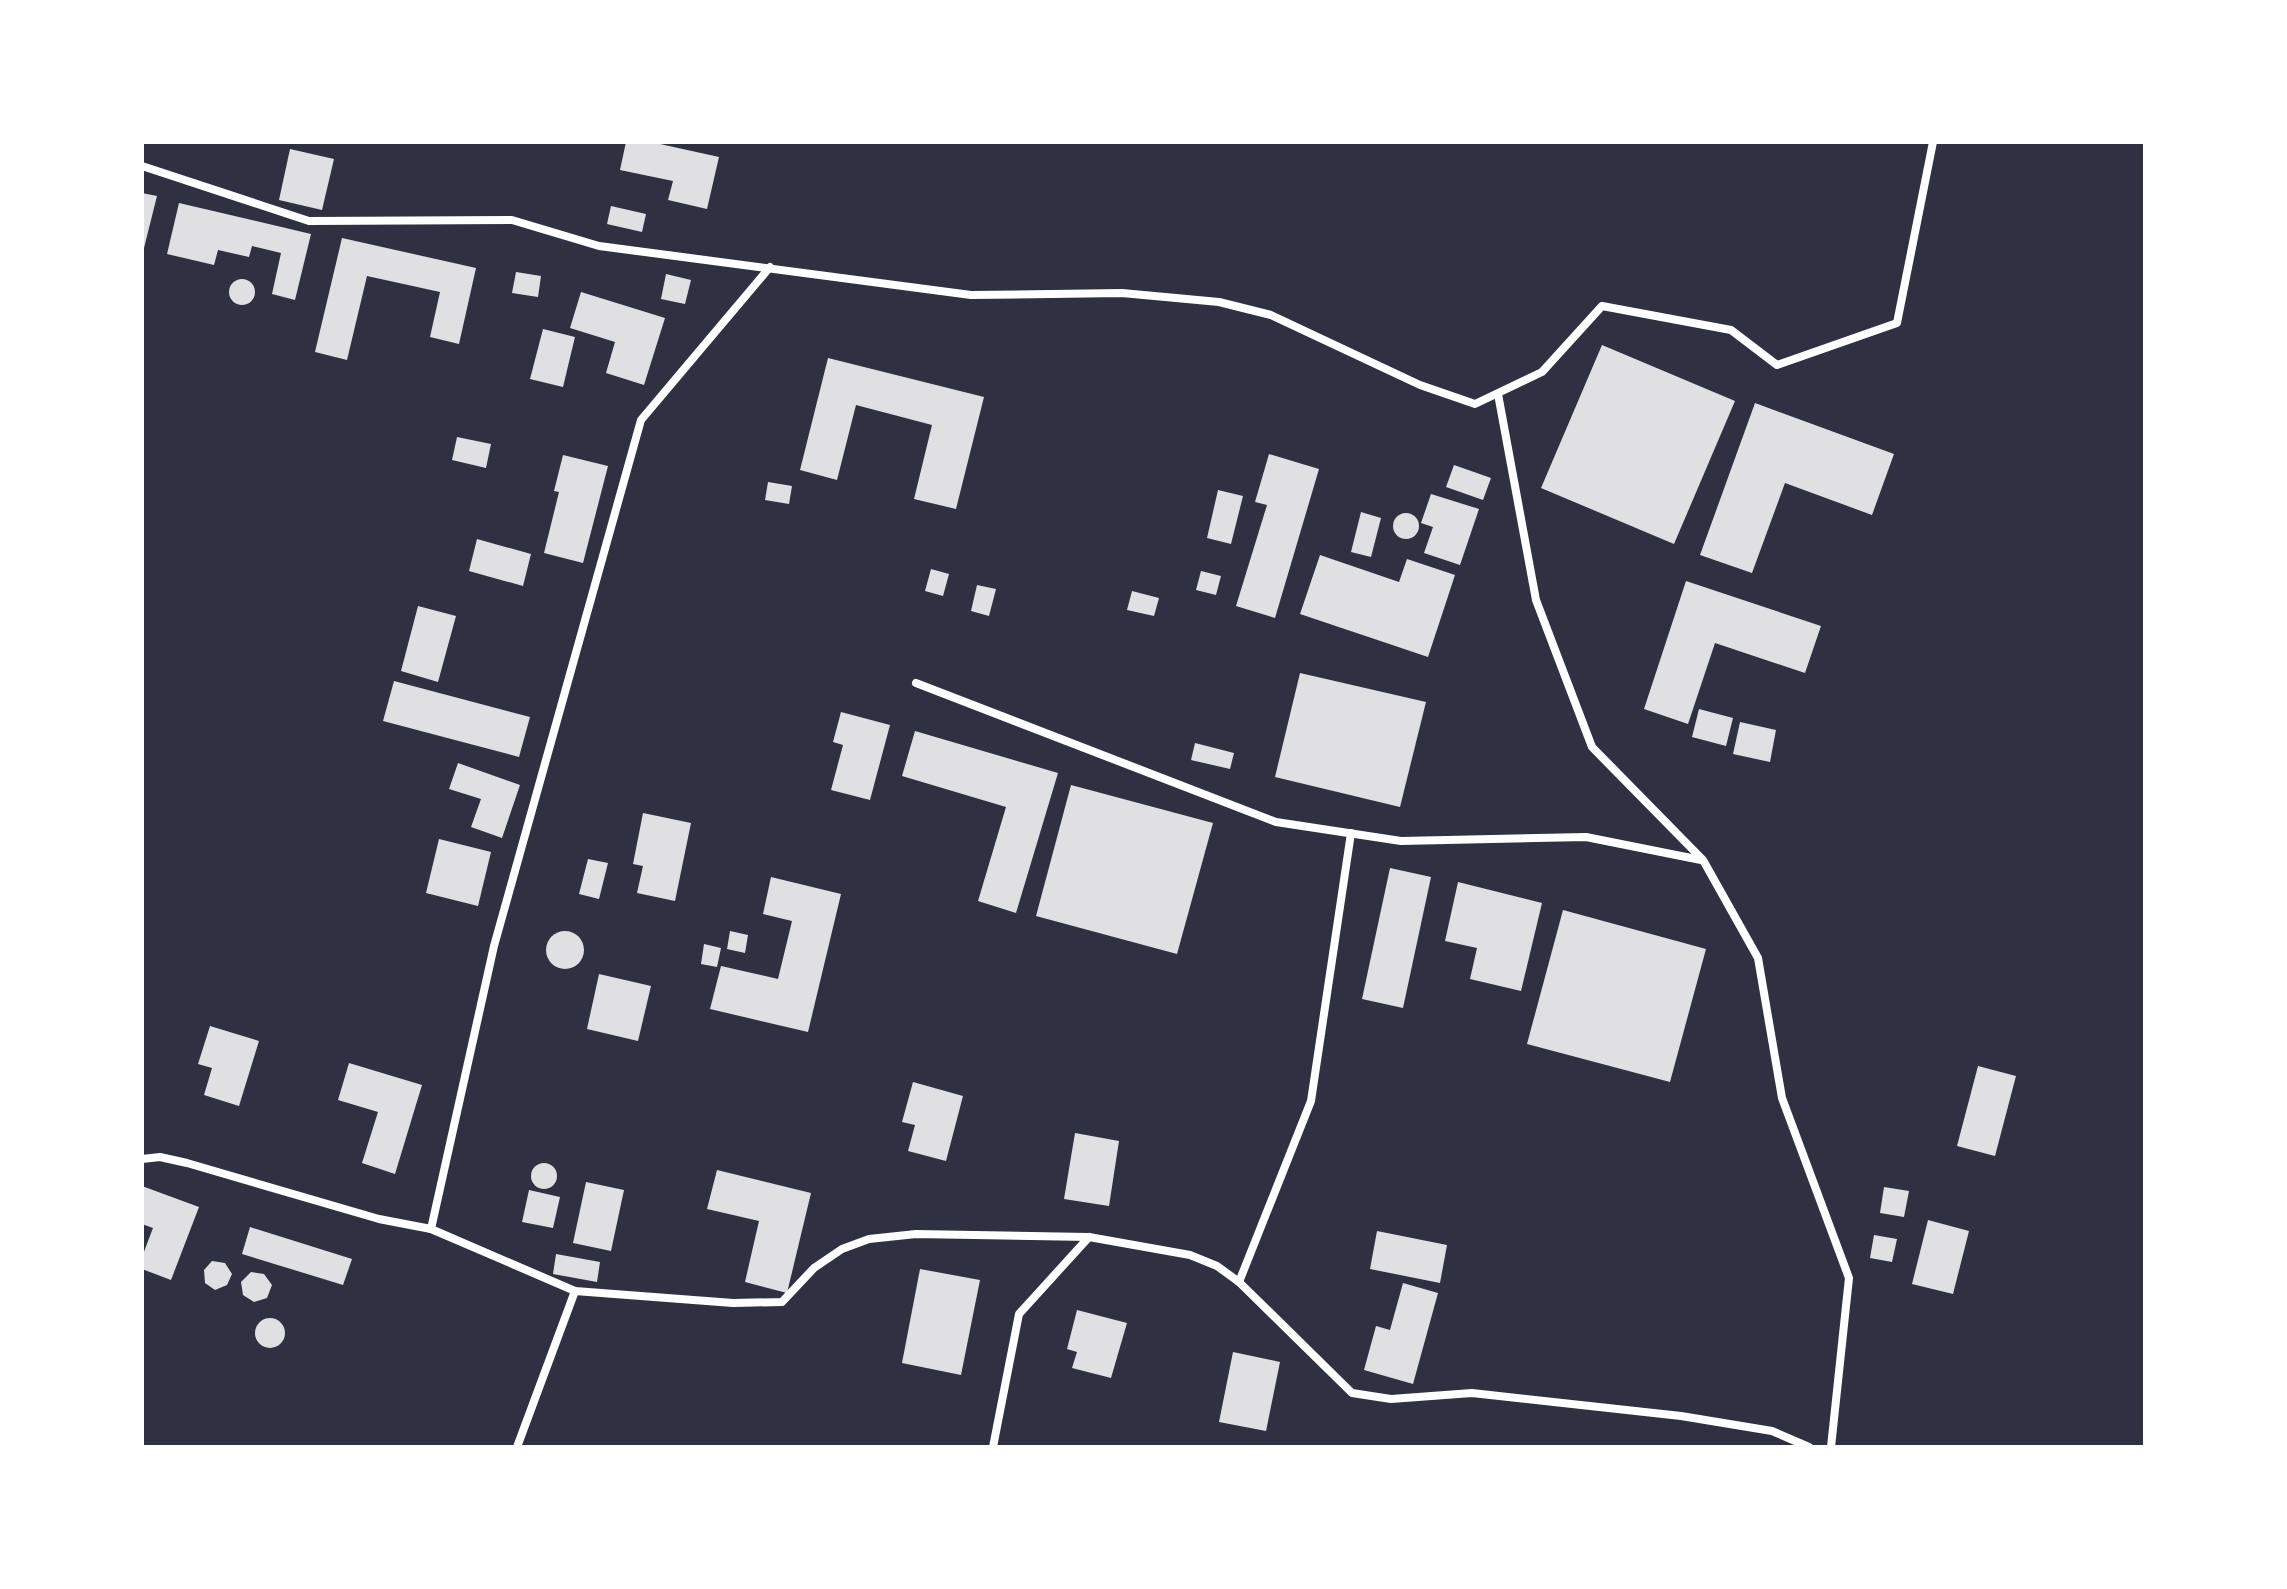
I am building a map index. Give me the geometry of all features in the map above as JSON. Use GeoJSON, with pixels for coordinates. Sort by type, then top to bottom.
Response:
{"type":"FeatureCollection","features":[{"type":"Feature","properties":{"kind":"street"},"geometry":{"type":"LineString","coordinates":[[142,166],[309,221],[512,220],[599,246],[971,295],[1122,293],[1219,302],[1271,315],[1420,385],[1475,404],[1542,372],[1602,306],[1731,330],[1777,365],[1897,323],[1933,142]]}},
{"type":"Feature","properties":{"kind":"street"},"geometry":{"type":"LineString","coordinates":[[431,1229],[494,946],[641,420],[770,267]]}},
{"type":"Feature","properties":{"kind":"street"},"geometry":{"type":"LineString","coordinates":[[1498,394],[1536,600],[1592,747],[1703,860],[1758,958],[1782,1098],[1849,1278],[1831,1447]]}},
{"type":"Feature","properties":{"kind":"street"},"geometry":{"type":"LineString","coordinates":[[916,683],[1276,822],[1401,841],[1586,837],[1703,860]]}},
{"type":"Feature","properties":{"kind":"street"},"geometry":{"type":"LineString","coordinates":[[1239,1282],[1311,1101],[1351,833]]}},
{"type":"Feature","properties":{"kind":"street"},"geometry":{"type":"LineString","coordinates":[[142,1159],[160,1157],[187,1163],[379,1219],[431,1229],[575,1291],[733,1303],[782,1302],[814,1268],[842,1249],[869,1239],[916,1234],[1001,1233],[1089,1237],[1190,1255],[1217,1266],[1239,1282],[1352,1393],[1391,1399],[1472,1393],[1681,1416],[1772,1431],[1809,1447]]}},
{"type":"Feature","properties":{"kind":"street"},"geometry":{"type":"LineString","coordinates":[[993,1447],[1019,1314],[1089,1237]]}},
{"type":"Feature","properties":{"kind":"street"},"geometry":{"type":"LineString","coordinates":[[517,1447],[575,1291]]}},
{"type":"Feature","properties":{"kind":"building"},"geometry":{"type":"Polygon","coordinates":[[[626,142],[651,142],[719,157],[707,209],[668,200],[673,181],[620,170],[626,142]]]}},
{"type":"Feature","properties":{"kind":"building"},"geometry":{"type":"Polygon","coordinates":[[[290,149],[334,159],[322,210],[279,200],[290,149]]]}},
{"type":"Feature","properties":{"kind":"building"},"geometry":{"type":"Polygon","coordinates":[[[142,193],[157,196],[143,252],[142,252],[142,193]]]}},
{"type":"Feature","properties":{"kind":"building"},"geometry":{"type":"Polygon","coordinates":[[[179,203],[311,234],[295,300],[272,294],[281,253],[252,246],[249,257],[218,250],[214,265],[167,254],[179,203]]]}},
{"type":"Feature","properties":{"kind":"building"},"geometry":{"type":"Polygon","coordinates":[[[611,206],[646,214],[642,232],[607,224],[611,206]]]}},
{"type":"Feature","properties":{"kind":"building"},"geometry":{"type":"Polygon","coordinates":[[[342,238],[476,268],[459,344],[430,337],[440,292],[367,276],[347,360],[315,352],[342,238]]]}},
{"type":"Feature","properties":{"kind":"building"},"geometry":{"type":"Polygon","coordinates":[[[516,272],[541,276],[538,297],[512,293],[516,272]]]}},
{"type":"Feature","properties":{"kind":"building"},"geometry":{"type":"Polygon","coordinates":[[[666,274],[691,280],[685,304],[661,299],[666,274]]]}},
{"type":"Feature","properties":{"kind":"building"},"geometry":{"type":"Polygon","coordinates":[[[242,279],[252,282],[255,292],[252,302],[242,305],[232,302],[229,292],[232,282],[242,279]]]}},
{"type":"Feature","properties":{"kind":"building"},"geometry":{"type":"Polygon","coordinates":[[[581,292],[665,318],[644,385],[606,373],[615,342],[570,328],[581,292]]]}},
{"type":"Feature","properties":{"kind":"building"},"geometry":{"type":"Polygon","coordinates":[[[543,329],[575,337],[563,387],[530,379],[543,329]]]}},
{"type":"Feature","properties":{"kind":"building"},"geometry":{"type":"Polygon","coordinates":[[[1602,345],[1735,401],[1674,544],[1541,488],[1602,345]]]}},
{"type":"Feature","properties":{"kind":"building"},"geometry":{"type":"Polygon","coordinates":[[[828,358],[984,397],[956,509],[914,499],[932,425],[856,405],[837,480],[800,470],[828,358]]]}},
{"type":"Feature","properties":{"kind":"building"},"geometry":{"type":"Polygon","coordinates":[[[1755,403],[1894,454],[1872,515],[1785,483],[1752,573],[1700,555],[1755,403]]]}},
{"type":"Feature","properties":{"kind":"building"},"geometry":{"type":"Polygon","coordinates":[[[457,437],[491,444],[486,468],[452,460],[457,437]]]}},
{"type":"Feature","properties":{"kind":"building"},"geometry":{"type":"Polygon","coordinates":[[[1269,454],[1319,469],[1275,618],[1236,606],[1267,505],[1255,502],[1269,454]]]}},
{"type":"Feature","properties":{"kind":"building"},"geometry":{"type":"Polygon","coordinates":[[[563,455],[608,466],[583,563],[544,553],[559,492],[554,491],[563,455]]]}},
{"type":"Feature","properties":{"kind":"building"},"geometry":{"type":"Polygon","coordinates":[[[1454,465],[1491,478],[1483,500],[1446,487],[1454,465]]]}},
{"type":"Feature","properties":{"kind":"building"},"geometry":{"type":"Polygon","coordinates":[[[768,482],[792,486],[789,504],[765,500],[768,482]]]}},
{"type":"Feature","properties":{"kind":"building"},"geometry":{"type":"Polygon","coordinates":[[[1218,490],[1243,496],[1231,544],[1207,538],[1218,490]]]}},
{"type":"Feature","properties":{"kind":"building"},"geometry":{"type":"Polygon","coordinates":[[[1431,494],[1479,509],[1460,565],[1424,553],[1433,527],[1421,523],[1431,494]]]}},
{"type":"Feature","properties":{"kind":"building"},"geometry":{"type":"Polygon","coordinates":[[[1361,512],[1381,518],[1371,557],[1351,552],[1361,512]]]}},
{"type":"Feature","properties":{"kind":"building"},"geometry":{"type":"Polygon","coordinates":[[[1406,513],[1415,517],[1419,526],[1415,535],[1406,539],[1397,535],[1393,526],[1397,517],[1406,513]]]}},
{"type":"Feature","properties":{"kind":"building"},"geometry":{"type":"Polygon","coordinates":[[[477,539],[531,554],[523,586],[469,571],[477,539]]]}},
{"type":"Feature","properties":{"kind":"building"},"geometry":{"type":"Polygon","coordinates":[[[1320,555],[1399,582],[1407,559],[1455,575],[1428,657],[1300,614],[1320,555]]]}},
{"type":"Feature","properties":{"kind":"building"},"geometry":{"type":"Polygon","coordinates":[[[931,569],[949,574],[943,596],[925,591],[931,569]]]}},
{"type":"Feature","properties":{"kind":"building"},"geometry":{"type":"Polygon","coordinates":[[[1201,571],[1221,576],[1216,595],[1196,590],[1201,571]]]}},
{"type":"Feature","properties":{"kind":"building"},"geometry":{"type":"Polygon","coordinates":[[[1686,581],[1821,626],[1805,673],[1715,643],[1688,724],[1644,709],[1686,581]]]}},
{"type":"Feature","properties":{"kind":"building"},"geometry":{"type":"Polygon","coordinates":[[[977,585],[996,589],[989,616],[971,611],[977,585]]]}},
{"type":"Feature","properties":{"kind":"building"},"geometry":{"type":"Polygon","coordinates":[[[1132,591],[1159,598],[1154,616],[1127,610],[1132,591]]]}},
{"type":"Feature","properties":{"kind":"building"},"geometry":{"type":"Polygon","coordinates":[[[418,606],[456,616],[438,682],[401,671],[418,606]]]}},
{"type":"Feature","properties":{"kind":"building"},"geometry":{"type":"Polygon","coordinates":[[[1300,673],[1426,702],[1400,807],[1275,777],[1300,673]]]}},
{"type":"Feature","properties":{"kind":"building"},"geometry":{"type":"Polygon","coordinates":[[[394,681],[530,717],[519,757],[383,721],[394,681]]]}},
{"type":"Feature","properties":{"kind":"building"},"geometry":{"type":"Polygon","coordinates":[[[1699,709],[1733,718],[1726,746],[1692,737],[1699,709]]]}},
{"type":"Feature","properties":{"kind":"building"},"geometry":{"type":"Polygon","coordinates":[[[841,712],[890,725],[870,800],[831,790],[843,745],[833,742],[841,712]]]}},
{"type":"Feature","properties":{"kind":"building"},"geometry":{"type":"Polygon","coordinates":[[[1740,722],[1776,730],[1770,762],[1733,754],[1740,722]]]}},
{"type":"Feature","properties":{"kind":"building"},"geometry":{"type":"Polygon","coordinates":[[[915,731],[1058,773],[1016,913],[978,901],[1006,807],[902,776],[915,731]]]}},
{"type":"Feature","properties":{"kind":"building"},"geometry":{"type":"Polygon","coordinates":[[[1195,743],[1234,753],[1230,769],[1191,760],[1195,743]]]}},
{"type":"Feature","properties":{"kind":"building"},"geometry":{"type":"Polygon","coordinates":[[[458,763],[520,785],[502,838],[471,827],[481,799],[449,789],[458,763]]]}},
{"type":"Feature","properties":{"kind":"building"},"geometry":{"type":"Polygon","coordinates":[[[1071,785],[1213,823],[1177,954],[1036,916],[1071,785]]]}},
{"type":"Feature","properties":{"kind":"building"},"geometry":{"type":"Polygon","coordinates":[[[643,813],[691,823],[675,901],[637,893],[643,866],[633,864],[643,813]]]}},
{"type":"Feature","properties":{"kind":"building"},"geometry":{"type":"Polygon","coordinates":[[[439,839],[491,852],[478,906],[426,893],[439,839]]]}},
{"type":"Feature","properties":{"kind":"building"},"geometry":{"type":"Polygon","coordinates":[[[588,859],[608,863],[599,899],[579,894],[588,859]]]}},
{"type":"Feature","properties":{"kind":"building"},"geometry":{"type":"Polygon","coordinates":[[[1390,868],[1431,877],[1403,1008],[1362,999],[1390,868]]]}},
{"type":"Feature","properties":{"kind":"building"},"geometry":{"type":"Polygon","coordinates":[[[771,877],[841,894],[808,1032],[710,1009],[721,966],[778,979],[792,921],[763,914],[771,877]]]}},
{"type":"Feature","properties":{"kind":"building"},"geometry":{"type":"Polygon","coordinates":[[[1458,882],[1542,903],[1521,991],[1470,979],[1477,948],[1445,941],[1458,882]]]}},
{"type":"Feature","properties":{"kind":"building"},"geometry":{"type":"Polygon","coordinates":[[[1563,910],[1706,949],[1670,1082],[1527,1044],[1563,910]]]}},
{"type":"Feature","properties":{"kind":"building"},"geometry":{"type":"Polygon","coordinates":[[[565,931],[578,937],[584,950],[578,963],[565,969],[552,963],[546,950],[552,937],[565,931]]]}},
{"type":"Feature","properties":{"kind":"building"},"geometry":{"type":"Polygon","coordinates":[[[730,931],[748,935],[745,953],[727,949],[730,931]]]}},
{"type":"Feature","properties":{"kind":"building"},"geometry":{"type":"Polygon","coordinates":[[[704,944],[721,948],[717,967],[701,964],[704,944]]]}},
{"type":"Feature","properties":{"kind":"building"},"geometry":{"type":"Polygon","coordinates":[[[599,974],[651,986],[638,1041],[587,1029],[599,974]]]}},
{"type":"Feature","properties":{"kind":"building"},"geometry":{"type":"Polygon","coordinates":[[[210,1026],[259,1041],[239,1106],[204,1095],[212,1068],[198,1064],[210,1026]]]}},
{"type":"Feature","properties":{"kind":"building"},"geometry":{"type":"Polygon","coordinates":[[[349,1063],[422,1085],[395,1174],[362,1163],[378,1112],[338,1100],[349,1063]]]}},
{"type":"Feature","properties":{"kind":"building"},"geometry":{"type":"Polygon","coordinates":[[[1978,1066],[2016,1076],[1995,1156],[1957,1146],[1978,1066]]]}},
{"type":"Feature","properties":{"kind":"building"},"geometry":{"type":"Polygon","coordinates":[[[913,1082],[963,1096],[946,1161],[908,1151],[915,1125],[902,1122],[913,1082]]]}},
{"type":"Feature","properties":{"kind":"building"},"geometry":{"type":"Polygon","coordinates":[[[1075,1133],[1119,1141],[1109,1206],[1064,1199],[1075,1133]]]}},
{"type":"Feature","properties":{"kind":"building"},"geometry":{"type":"Polygon","coordinates":[[[544,1163],[553,1167],[557,1176],[553,1185],[544,1189],[535,1185],[531,1176],[535,1167],[544,1163]]]}},
{"type":"Feature","properties":{"kind":"building"},"geometry":{"type":"Polygon","coordinates":[[[717,1170],[811,1193],[787,1293],[745,1282],[759,1221],[707,1209],[717,1170]]]}},
{"type":"Feature","properties":{"kind":"building"},"geometry":{"type":"Polygon","coordinates":[[[586,1182],[624,1190],[611,1251],[573,1243],[586,1182]]]}},
{"type":"Feature","properties":{"kind":"building"},"geometry":{"type":"Polygon","coordinates":[[[142,1186],[199,1207],[171,1280],[142,1269],[142,1257],[153,1228],[142,1224],[142,1186]]]}},
{"type":"Feature","properties":{"kind":"building"},"geometry":{"type":"Polygon","coordinates":[[[1884,1187],[1909,1191],[1904,1217],[1880,1213],[1884,1187]]]}},
{"type":"Feature","properties":{"kind":"building"},"geometry":{"type":"Polygon","coordinates":[[[529,1190],[560,1197],[553,1228],[522,1222],[529,1190]]]}},
{"type":"Feature","properties":{"kind":"building"},"geometry":{"type":"Polygon","coordinates":[[[1928,1220],[1969,1231],[1953,1294],[1912,1284],[1928,1220]]]}},
{"type":"Feature","properties":{"kind":"building"},"geometry":{"type":"Polygon","coordinates":[[[250,1227],[352,1259],[343,1285],[242,1254],[250,1227]]]}},
{"type":"Feature","properties":{"kind":"building"},"geometry":{"type":"Polygon","coordinates":[[[1377,1231],[1447,1245],[1440,1283],[1370,1269],[1377,1231]]]}},
{"type":"Feature","properties":{"kind":"building"},"geometry":{"type":"Polygon","coordinates":[[[1874,1235],[1897,1239],[1892,1262],[1870,1258],[1874,1235]]]}},
{"type":"Feature","properties":{"kind":"building"},"geometry":{"type":"Polygon","coordinates":[[[556,1254],[600,1262],[597,1282],[553,1274],[556,1254]]]}},
{"type":"Feature","properties":{"kind":"building"},"geometry":{"type":"Polygon","coordinates":[[[212,1261],[225,1263],[232,1274],[227,1285],[215,1290],[205,1283],[204,1270],[212,1261]]]}},
{"type":"Feature","properties":{"kind":"building"},"geometry":{"type":"Polygon","coordinates":[[[920,1269],[980,1280],[961,1375],[902,1363],[920,1269]]]}},
{"type":"Feature","properties":{"kind":"building"},"geometry":{"type":"Polygon","coordinates":[[[251,1272],[264,1274],[272,1285],[267,1298],[254,1302],[243,1295],[241,1282],[251,1272]]]}},
{"type":"Feature","properties":{"kind":"building"},"geometry":{"type":"Polygon","coordinates":[[[1403,1283],[1438,1293],[1413,1384],[1364,1370],[1376,1326],[1390,1330],[1403,1283]]]}},
{"type":"Feature","properties":{"kind":"building"},"geometry":{"type":"Polygon","coordinates":[[[1077,1310],[1127,1323],[1111,1378],[1072,1368],[1077,1352],[1067,1349],[1077,1310]]]}},
{"type":"Feature","properties":{"kind":"building"},"geometry":{"type":"Polygon","coordinates":[[[270,1318],[280,1323],[285,1333],[280,1343],[270,1348],[260,1343],[255,1333],[260,1323],[270,1318]]]}},
{"type":"Feature","properties":{"kind":"building"},"geometry":{"type":"Polygon","coordinates":[[[1233,1352],[1280,1362],[1266,1431],[1219,1422],[1233,1352]]]}}]}
